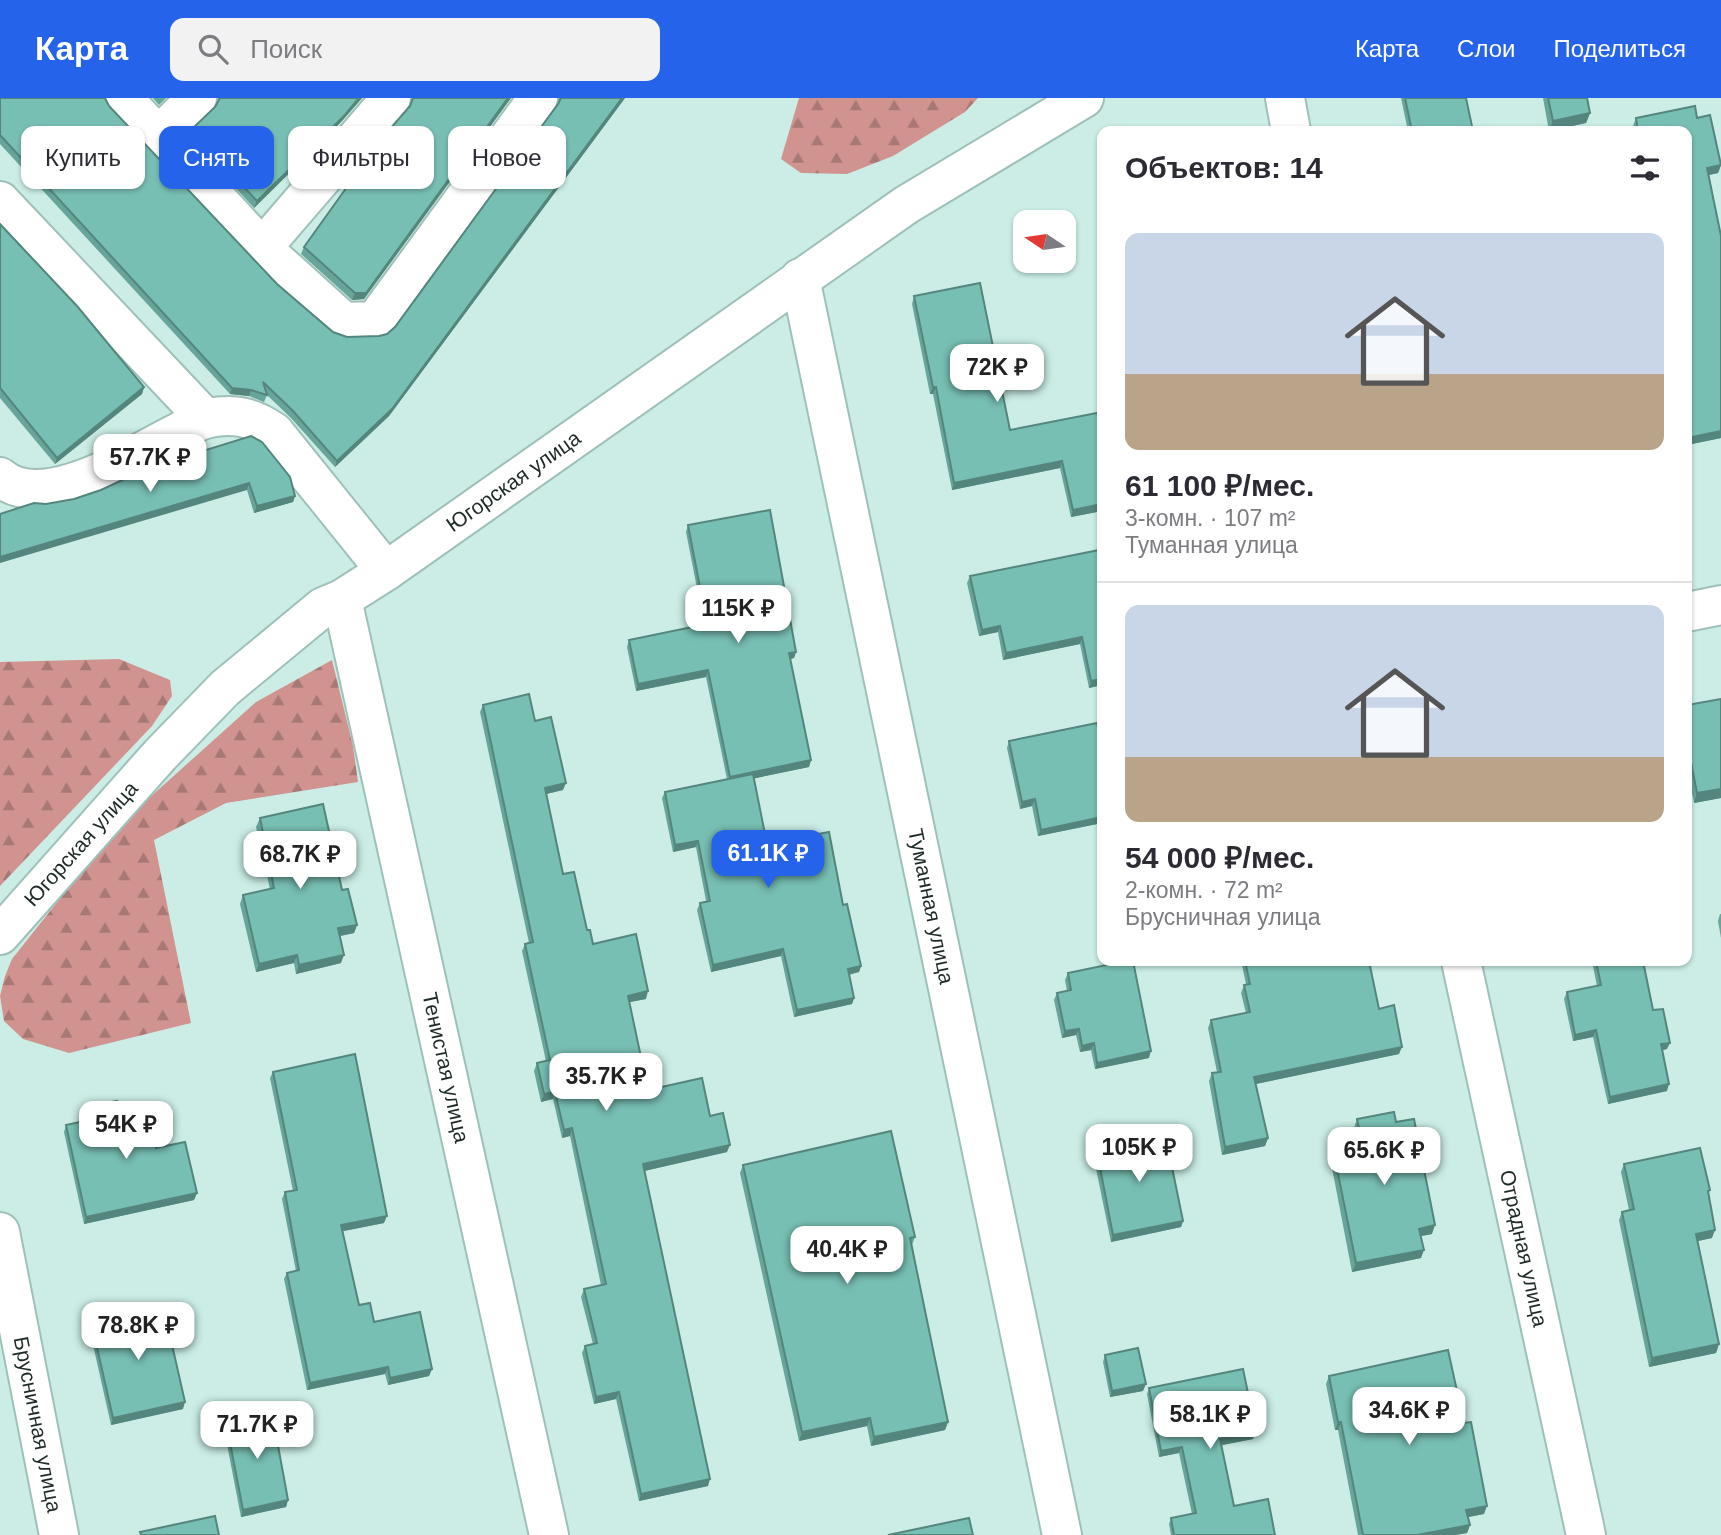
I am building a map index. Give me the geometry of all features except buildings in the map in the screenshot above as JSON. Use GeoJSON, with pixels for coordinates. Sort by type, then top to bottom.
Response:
{"type":"FeatureCollection","features":[{"type":"Feature","properties":{"kind":"street"},"geometry":{"type":"LineString","coordinates":[[123,98],[159,135]]}},
{"type":"Feature","properties":{"kind":"street"},"geometry":{"type":"LineString","coordinates":[[168,126],[197,98]]}},
{"type":"Feature","properties":{"kind":"street"},"geometry":{"type":"LineString","coordinates":[[262,248],[391,98]]}},
{"type":"Feature","properties":{"kind":"street"},"geometry":{"type":"LineString","coordinates":[[208,189],[262,248],[344,322],[375,321],[538,98]]}},
{"type":"Feature","properties":{"kind":"street","name":"Югорская улица"},"geometry":{"type":"LineString","coordinates":[[0,935],[160,755],[225,688],[323,607],[342,599],[386,571],[906,205],[1084,98]]}},
{"type":"Feature","properties":{"kind":"street"},"geometry":{"type":"LineString","coordinates":[[1285,98],[1290,126]]}},
{"type":"Feature","properties":{"kind":"street"},"geometry":{"type":"LineString","coordinates":[[0,201],[206,419]]}},
{"type":"Feature","properties":{"kind":"street","name":"Туманная улица"},"geometry":{"type":"LineString","coordinates":[[800,278],[1062,1535]]}},
{"type":"Feature","properties":{"kind":"street"},"geometry":{"type":"LineString","coordinates":[[0,477],[7,484],[22,489],[49,490],[85,479],[206,419],[234,416],[256,420],[274,432],[386,571]]}},
{"type":"Feature","properties":{"kind":"street","name":"Тенистая улица"},"geometry":{"type":"LineString","coordinates":[[342,599],[549,1535]]}},
{"type":"Feature","properties":{"kind":"street"},"geometry":{"type":"LineString","coordinates":[[1692,611],[1721,605]]}},
{"type":"Feature","properties":{"kind":"street","name":"Отрадная улица"},"geometry":{"type":"LineString","coordinates":[[1462,966],[1586,1535]]}},
{"type":"Feature","properties":{"kind":"street","name":"Брусничная улица"},"geometry":{"type":"LineString","coordinates":[[0,1232],[59,1535]]}},
{"type":"Feature","properties":{"kind":"green space"},"geometry":{"type":"Polygon","coordinates":[[[799,98],[978,98],[965,112],[893,156],[847,174],[801,173],[781,159],[799,98]]]}},
{"type":"Feature","properties":{"kind":"green space"},"geometry":{"type":"Polygon","coordinates":[[[119,659],[170,680],[172,696],[152,726],[0,886],[0,662],[119,659]]]}},
{"type":"Feature","properties":{"kind":"green space"},"geometry":{"type":"Polygon","coordinates":[[[332,660],[353,746],[358,782],[226,803],[154,840],[191,1023],[69,1053],[23,1039],[4,1021],[0,996],[5,976],[12,959],[93,857],[148,799],[256,702],[332,660]]]}}]}
